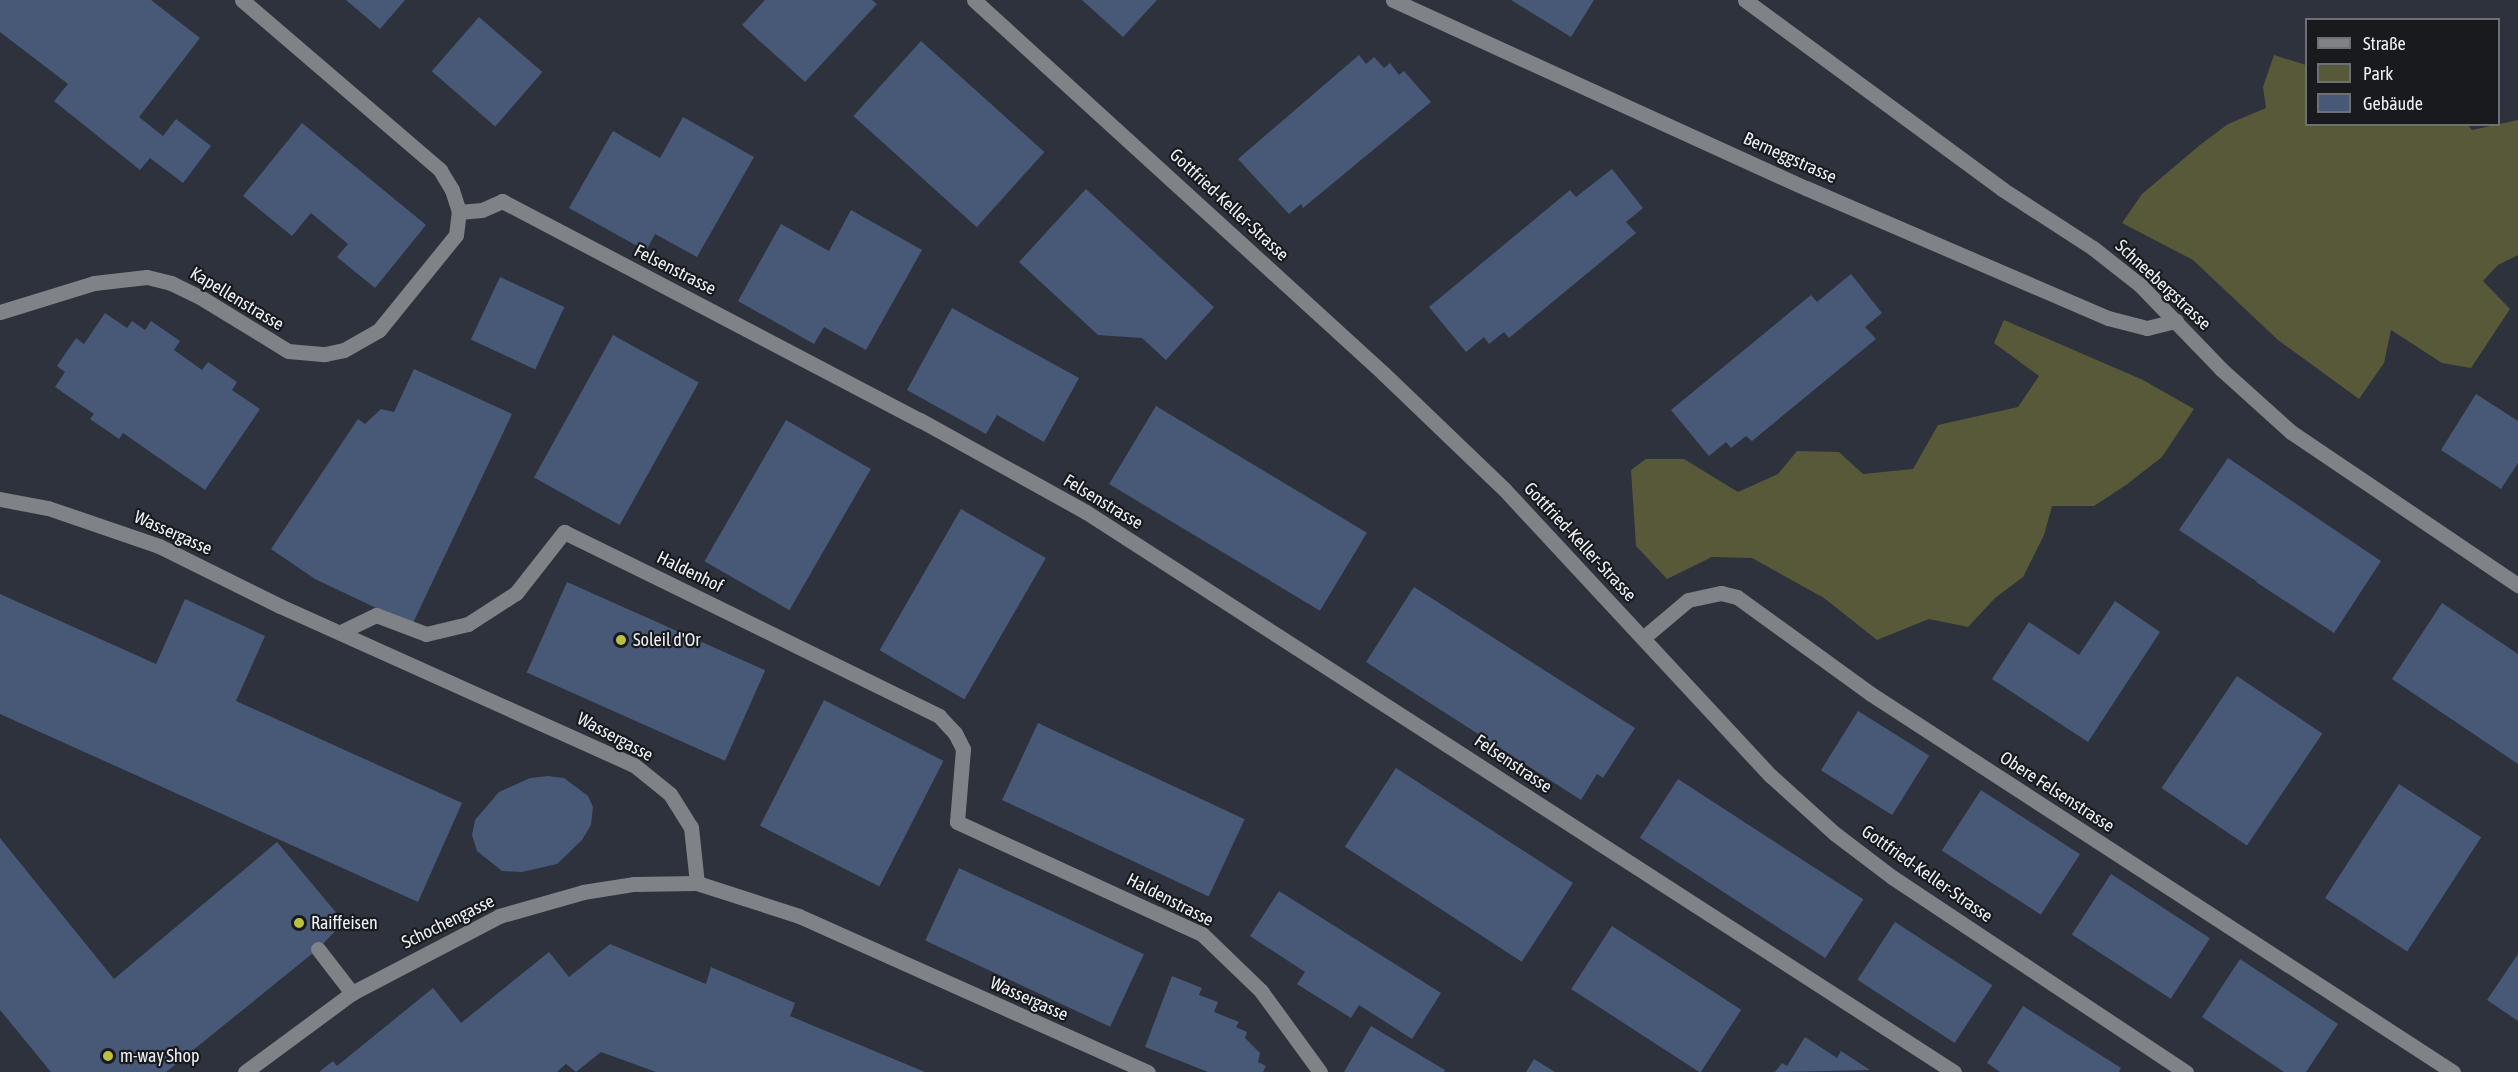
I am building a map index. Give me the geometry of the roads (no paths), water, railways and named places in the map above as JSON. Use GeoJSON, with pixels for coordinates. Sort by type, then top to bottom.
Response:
{"type":"FeatureCollection","features":[{"type":"Feature","properties":{"kind":"street"},"geometry":{"type":"LineString","coordinates":[[242,0],[440,170],[453,190],[459,212]]}},
{"type":"Feature","properties":{"kind":"street","name":"Gottfried-Keller-Strasse"},"geometry":{"type":"LineString","coordinates":[[974,0],[1383,373],[1504,489],[1771,776],[1834,833],[1892,877],[2186,1072]]}},
{"type":"Feature","properties":{"kind":"street","name":"Berneggstrasse"},"geometry":{"type":"LineString","coordinates":[[1393,0],[1806,188],[2108,318],[2147,328],[2176,321]]}},
{"type":"Feature","properties":{"kind":"street","name":"Schneebergstrasse"},"geometry":{"type":"LineString","coordinates":[[1745,0],[2002,189],[2093,248],[2176,321],[2222,369],[2291,432],[2518,585]]}},
{"type":"Feature","properties":{"kind":"street","name":"Felsenstrasse"},"geometry":{"type":"LineString","coordinates":[[459,212],[482,210],[502,201],[920,420],[1086,512],[1954,1072]]}},
{"type":"Feature","properties":{"kind":"street","name":"Kapellenstrasse"},"geometry":{"type":"LineString","coordinates":[[0,312],[94,283],[147,277],[171,283],[200,297],[288,351],[316,354],[344,350],[379,330],[456,235],[459,212]]}},
{"type":"Feature","properties":{"kind":"street","name":"Wassergasse"},"geometry":{"type":"LineString","coordinates":[[0,499],[48,508],[114,528],[634,765],[670,794],[690,827],[697,883],[799,916],[1148,1072]]}},
{"type":"Feature","properties":{"kind":"street","name":"Haldenhof"},"geometry":{"type":"LineString","coordinates":[[341,632],[376,615],[426,634],[468,624],[516,592],[564,532],[939,716],[955,733],[963,749],[957,822]]}},
{"type":"Feature","properties":{"kind":"street","name":"Obere Felsenstrasse"},"geometry":{"type":"LineString","coordinates":[[1642,638],[1688,600],[1713,593],[1737,597],[1871,694],[2452,1072]]}},
{"type":"Feature","properties":{"kind":"street","name":"Haldenstrasse"},"geometry":{"type":"LineString","coordinates":[[957,822],[1202,934],[1261,991],[1320,1072]]}},
{"type":"Feature","properties":{"kind":"street","name":"Schochengasse"},"geometry":{"type":"LineString","coordinates":[[245,1072],[352,993],[499,916],[583,891],[634,884],[697,883]]}},
{"type":"Feature","properties":{"kind":"street"},"geometry":{"type":"LineString","coordinates":[[318,949],[352,993]]}},
{"type":"Feature","properties":{"kind":"place","name":"Soleil d'Or"},"geometry":{"type":"Point","coordinates":[621,640]}},
{"type":"Feature","properties":{"kind":"place","name":"Raiffeisen"},"geometry":{"type":"Point","coordinates":[299,923]}},
{"type":"Feature","properties":{"kind":"place","name":"m-way Shop"},"geometry":{"type":"Point","coordinates":[108,1056]}}]}
